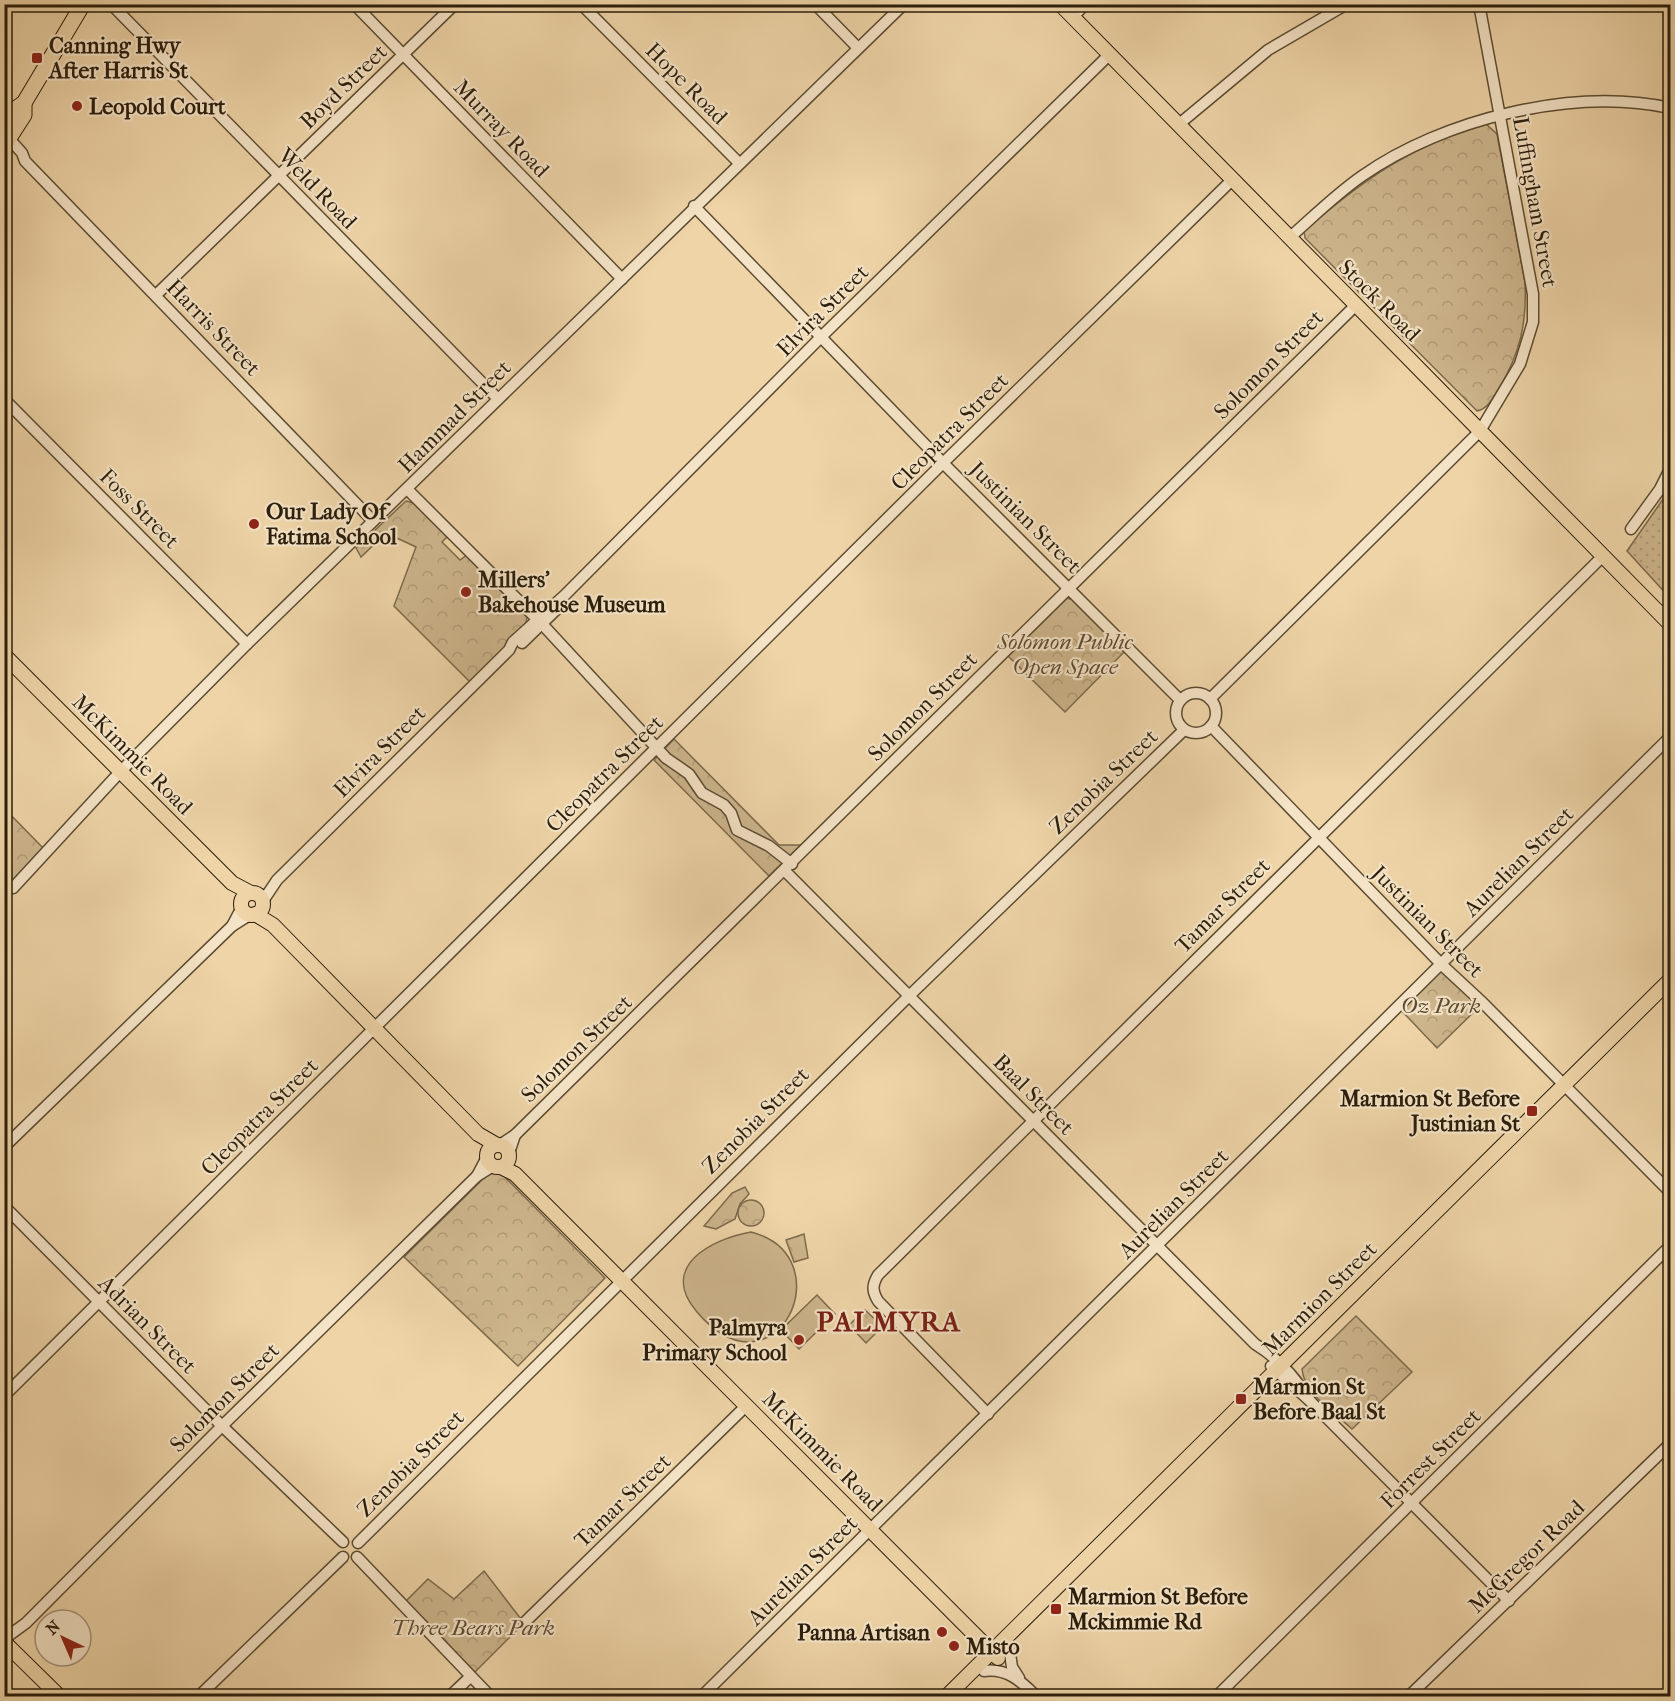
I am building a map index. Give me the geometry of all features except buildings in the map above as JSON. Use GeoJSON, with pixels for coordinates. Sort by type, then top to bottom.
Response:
{"type":"FeatureCollection","features":[{"type":"Feature","properties":{"kind":"highway"},"geometry":{"type":"LineString","coordinates":[[5,138],[24,115],[24,103],[83,4]]}},
{"type":"Feature","properties":{"kind":"main road","name":"Stock Road"},"geometry":{"type":"LineString","coordinates":[[1069,9],[1109,55],[1671,624]]}},
{"type":"Feature","properties":{"kind":"main road","name":"McKimmie Road"},"geometry":{"type":"LineString","coordinates":[[4,655],[253,904],[515,1174],[995,1655]]}},
{"type":"Feature","properties":{"kind":"main road","name":"Marmion Street"},"geometry":{"type":"LineString","coordinates":[[947,1696],[995,1655],[1568,1087],[1671,980]]}},
{"type":"Feature","properties":{"kind":"main road","name":"Marmion Street"},"geometry":{"type":"LineString","coordinates":[[1568,1087],[1671,990]]}},
{"type":"Feature","properties":{"kind":"main road","name":"Marmion Street"},"geometry":{"type":"LineString","coordinates":[[958,1696],[984,1671],[995,1655],[1009,1647],[1282,1371]]}},
{"type":"Feature","properties":{"kind":"main road"},"geometry":{"type":"LineString","coordinates":[[5,1646],[48,1696]]}},
{"type":"Feature","properties":{"kind":"main road"},"geometry":{"type":"LineString","coordinates":[[5,1646],[59,1696]]}},
{"type":"Feature","properties":{"kind":"street","name":"Weld Road"},"geometry":{"type":"LineString","coordinates":[[111,4],[498,399]]}},
{"type":"Feature","properties":{"kind":"street","name":"Murray Road"},"geometry":{"type":"LineString","coordinates":[[354,4],[622,279]]}},
{"type":"Feature","properties":{"kind":"street","name":"Boyd Street"},"geometry":{"type":"LineString","coordinates":[[156,295],[455,4]]}},
{"type":"Feature","properties":{"kind":"street","name":"Hope Road"},"geometry":{"type":"LineString","coordinates":[[581,4],[739,163]]}},
{"type":"Feature","properties":{"kind":"street"},"geometry":{"type":"LineString","coordinates":[[815,4],[858,48]]}},
{"type":"Feature","properties":{"kind":"street","name":"Hammad Street"},"geometry":{"type":"LineString","coordinates":[[13,888],[120,772],[247,644],[694,206],[904,4]]}},
{"type":"Feature","properties":{"kind":"street"},"geometry":{"type":"LineString","coordinates":[[1069,9],[1085,4]]}},
{"type":"Feature","properties":{"kind":"street"},"geometry":{"type":"LineString","coordinates":[[1178,125],[1268,50],[1347,4]]}},
{"type":"Feature","properties":{"kind":"street","name":"Luffingham Street"},"geometry":{"type":"LineString","coordinates":[[1479,4],[1529,261],[1533,322],[1521,364],[1480,431]]}},
{"type":"Feature","properties":{"kind":"street","name":"Elvira Street"},"geometry":{"type":"LineString","coordinates":[[4,1148],[232,926],[509,650],[517,647],[539,622],[560,606],[565,595],[820,338],[1109,55]]}},
{"type":"Feature","properties":{"kind":"street"},"geometry":{"type":"LineString","coordinates":[[1289,238],[1335,197],[1390,159],[1455,130],[1501,115],[1540,107],[1623,102],[1671,108]]}},
{"type":"Feature","properties":{"kind":"street","name":"Harris Street"},"geometry":{"type":"LineString","coordinates":[[5,138],[22,153],[25,161],[374,521]]}},
{"type":"Feature","properties":{"kind":"street","name":"Cleopatra Street"},"geometry":{"type":"LineString","coordinates":[[4,1396],[943,463],[1232,180]]}},
{"type":"Feature","properties":{"kind":"street","name":"Justinian Street"},"geometry":{"type":"LineString","coordinates":[[694,206],[820,338],[1180,700]]}},
{"type":"Feature","properties":{"kind":"street","name":"Solomon Street"},"geometry":{"type":"LineString","coordinates":[[5,1646],[22,1632],[26,1623],[222,1426],[1356,305]]}},
{"type":"Feature","properties":{"kind":"street","name":"Foss Street"},"geometry":{"type":"LineString","coordinates":[[4,399],[247,644]]}},
{"type":"Feature","properties":{"kind":"street"},"geometry":{"type":"LineString","coordinates":[[1210,699],[1480,431]]}},
{"type":"Feature","properties":{"kind":"street"},"geometry":{"type":"LineString","coordinates":[[1630,529],[1660,489],[1671,469]]}},
{"type":"Feature","properties":{"kind":"street","name":"Baal Street"},"geometry":{"type":"LineString","coordinates":[[407,489],[539,622],[657,748],[689,774],[702,793],[724,805],[731,813],[735,826],[741,834],[769,846],[909,996],[1509,1601]]}},
{"type":"Feature","properties":{"kind":"street","name":"Tamar Street"},"geometry":{"type":"LineString","coordinates":[[988,1414],[878,1301],[873,1293],[873,1284],[878,1275],[1603,556]]}},
{"type":"Feature","properties":{"kind":"street"},"geometry":{"type":"LineString","coordinates":[[1192,693],[1201,693],[1210,699],[1216,713],[1211,726],[1197,733],[1184,729],[1179,724],[1175,713],[1180,700],[1192,693]]}},
{"type":"Feature","properties":{"kind":"street","name":"Justinian Street"},"geometry":{"type":"LineString","coordinates":[[1211,726],[1442,965],[1568,1087],[1671,1192]]}},
{"type":"Feature","properties":{"kind":"street","name":"Zenobia Street"},"geometry":{"type":"LineString","coordinates":[[358,1543],[909,996],[1184,729]]}},
{"type":"Feature","properties":{"kind":"street","name":"Aurelian Street"},"geometry":{"type":"LineString","coordinates":[[702,1696],[1671,737]]}},
{"type":"Feature","properties":{"kind":"street","name":"Adrian Street"},"geometry":{"type":"LineString","coordinates":[[4,1206],[222,1426],[343,1542]]}},
{"type":"Feature","properties":{"kind":"street","name":"Forrest Street"},"geometry":{"type":"LineString","coordinates":[[1217,1696],[1671,1246]]}},
{"type":"Feature","properties":{"kind":"street","name":"Tamar Street"},"geometry":{"type":"LineString","coordinates":[[524,1623],[747,1405]]}},
{"type":"Feature","properties":{"kind":"street","name":"McGregor Road"},"geometry":{"type":"LineString","coordinates":[[1409,1696],[1671,1444]]}},
{"type":"Feature","properties":{"kind":"street"},"geometry":{"type":"LineString","coordinates":[[352,1539],[358,1543],[360,1550],[357,1557],[349,1560],[343,1557],[340,1551],[343,1542],[352,1539]]}},
{"type":"Feature","properties":{"kind":"street"},"geometry":{"type":"LineString","coordinates":[[199,1696],[343,1557]]}},
{"type":"Feature","properties":{"kind":"street"},"geometry":{"type":"LineString","coordinates":[[357,1557],[490,1696]]}},
{"type":"Feature","properties":{"kind":"street"},"geometry":{"type":"LineString","coordinates":[[1009,1647],[1012,1667],[1020,1681]]}},
{"type":"Feature","properties":{"kind":"street"},"geometry":{"type":"LineString","coordinates":[[984,1671],[1000,1671],[1020,1681],[1036,1696]]}},
{"type":"Feature","properties":{"kind":"street"},"geometry":{"type":"LineString","coordinates":[[450,1696],[470,1677]]}},
{"type":"Feature","properties":{"kind":"green space"},"geometry":{"type":"Polygon","coordinates":[[[1486,124],[1497,134],[1525,282],[1525,311],[1521,338],[1512,363],[1490,402],[1477,411],[1305,238],[1304,231],[1368,180],[1410,154],[1486,124]]]}},
{"type":"Feature","properties":{"kind":"green space"},"geometry":{"type":"Polygon","coordinates":[[[1670,489],[1670,598],[1627,551],[1670,489]]]}},
{"type":"Feature","properties":{"kind":"green space"},"geometry":{"type":"Polygon","coordinates":[[[406,501],[417,504],[448,536],[442,542],[460,560],[467,555],[527,617],[525,628],[470,682],[394,606],[416,547],[386,533],[361,557],[356,548],[406,501]]]}},
{"type":"Feature","properties":{"kind":"green space","name":"Solomon Public Open Space"},"geometry":{"type":"Polygon","coordinates":[[[1066,598],[1075,600],[1126,650],[1065,712],[1007,655],[1066,598]]]}},
{"type":"Feature","properties":{"kind":"green space"},"geometry":{"type":"Polygon","coordinates":[[[674,739],[779,845],[801,845],[769,876],[654,760],[674,739]]]}},
{"type":"Feature","properties":{"kind":"green space"},"geometry":{"type":"Polygon","coordinates":[[[4,808],[45,850],[5,892],[4,892],[4,808]]]}},
{"type":"Feature","properties":{"kind":"green space","name":"Oz Park"},"geometry":{"type":"Polygon","coordinates":[[[1442,965],[1483,1003],[1437,1048],[1398,1007],[1442,965]]]}},
{"type":"Feature","properties":{"kind":"green space"},"geometry":{"type":"Polygon","coordinates":[[[500,1172],[605,1278],[518,1366],[404,1257],[489,1173],[500,1172]]]}},
{"type":"Feature","properties":{"kind":"green space"},"geometry":{"type":"Polygon","coordinates":[[[745,1187],[749,1194],[740,1204],[735,1219],[716,1229],[704,1226],[732,1193],[745,1187]]]}},
{"type":"Feature","properties":{"kind":"green space"},"geometry":{"type":"Polygon","coordinates":[[[751,1200],[760,1204],[764,1213],[760,1222],[751,1226],[742,1222],[738,1213],[742,1204],[751,1200]]]}},
{"type":"Feature","properties":{"kind":"green space"},"geometry":{"type":"Polygon","coordinates":[[[751,1232],[779,1246],[794,1268],[796,1293],[789,1316],[773,1334],[752,1342],[726,1336],[697,1312],[686,1296],[683,1282],[686,1269],[694,1258],[706,1249],[720,1241],[751,1232]]]}},
{"type":"Feature","properties":{"kind":"green space"},"geometry":{"type":"Polygon","coordinates":[[[804,1234],[808,1258],[794,1262],[786,1240],[804,1234]]]}},
{"type":"Feature","properties":{"kind":"green space"},"geometry":{"type":"Polygon","coordinates":[[[817,1295],[835,1314],[799,1349],[781,1330],[817,1295]]]}},
{"type":"Feature","properties":{"kind":"green space"},"geometry":{"type":"Polygon","coordinates":[[[865,1310],[879,1323],[873,1329],[876,1333],[866,1343],[849,1325],[865,1310]]]}},
{"type":"Feature","properties":{"kind":"green space"},"geometry":{"type":"Polygon","coordinates":[[[1356,1316],[1412,1372],[1352,1429],[1314,1395],[1308,1387],[1302,1369],[1356,1316]]]}},
{"type":"Feature","properties":{"kind":"green space","name":"Three Bears Park"},"geometry":{"type":"Polygon","coordinates":[[[484,1571],[524,1623],[470,1677],[401,1606],[428,1579],[454,1599],[484,1571]]]}},
{"type":"Feature","properties":{"kind":"place","name":"Canning Hwy After Harris St"},"geometry":{"type":"Point","coordinates":[37,58]}},
{"type":"Feature","properties":{"kind":"place","name":"Leopold Court"},"geometry":{"type":"Point","coordinates":[77,106]}},
{"type":"Feature","properties":{"kind":"place","name":"Our Lady Of Fatima School"},"geometry":{"type":"Point","coordinates":[254,524]}},
{"type":"Feature","properties":{"kind":"place","name":"Millers' Bakehouse Museum"},"geometry":{"type":"Point","coordinates":[466,592]}},
{"type":"Feature","properties":{"kind":"place","name":"Marmion St Before Justinian St"},"geometry":{"type":"Point","coordinates":[1532,1111]}},
{"type":"Feature","properties":{"kind":"place","name":"Palmyra Primary School"},"geometry":{"type":"Point","coordinates":[799,1340]}},
{"type":"Feature","properties":{"kind":"place","name":"Marmion St Before Baal St"},"geometry":{"type":"Point","coordinates":[1241,1399]}},
{"type":"Feature","properties":{"kind":"place","name":"Marmion St Before Mckimmie Rd"},"geometry":{"type":"Point","coordinates":[1056,1609]}},
{"type":"Feature","properties":{"kind":"place","name":"Panna Artisan"},"geometry":{"type":"Point","coordinates":[942,1632]}},
{"type":"Feature","properties":{"kind":"place","name":"Misto"},"geometry":{"type":"Point","coordinates":[954,1646]}},
{"type":"Feature","properties":{"kind":"district","name":"PALMYRA"},"geometry":{"type":"Point","coordinates":[889,1321]}}]}
